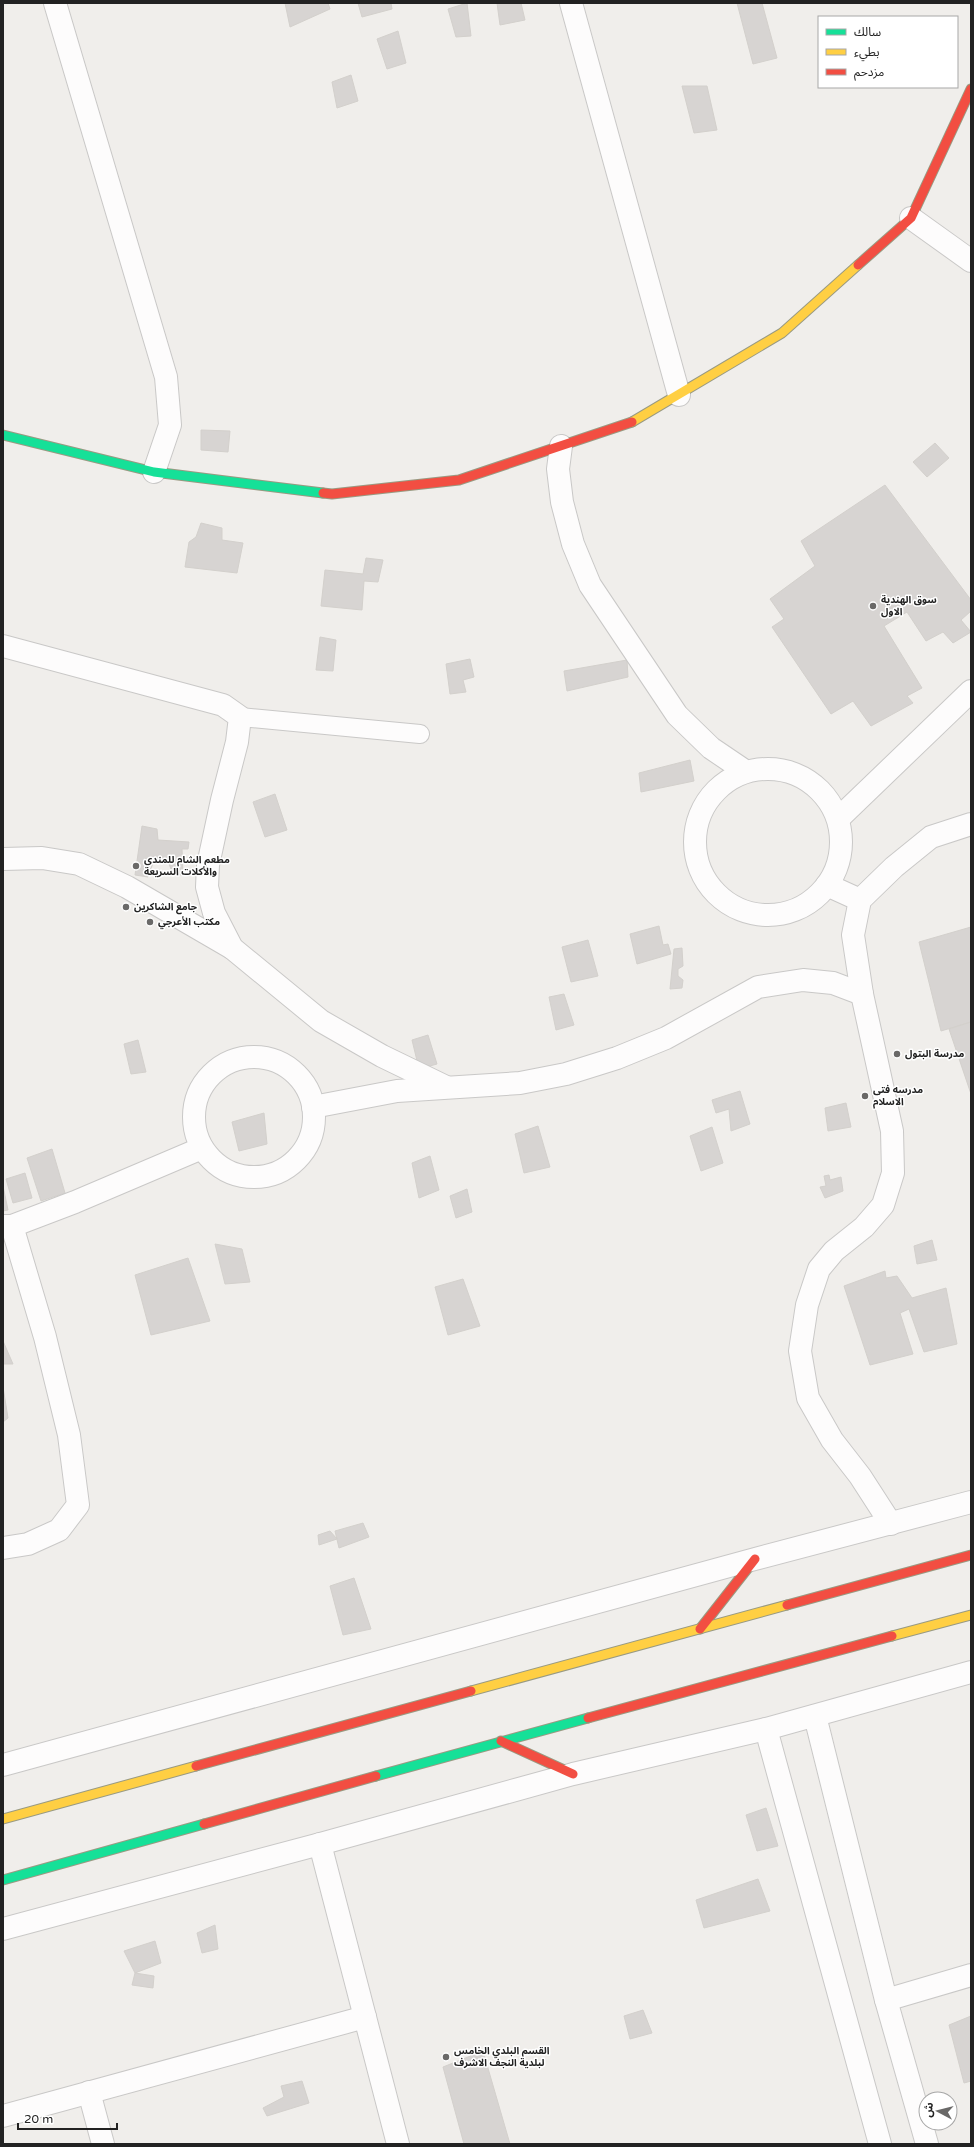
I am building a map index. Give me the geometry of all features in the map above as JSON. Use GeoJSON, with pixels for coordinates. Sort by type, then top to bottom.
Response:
{"type":"FeatureCollection","features":[{"type":"Feature","properties":{"kind":"main road"},"geometry":{"type":"LineString","coordinates":[[3,435],[154,472],[332,494],[459,480],[636,421],[782,333],[911,218],[971,89]]}},
{"type":"Feature","properties":{"kind":"main road"},"geometry":{"type":"LineString","coordinates":[[3,1819],[971,1555]]}},
{"type":"Feature","properties":{"kind":"main road"},"geometry":{"type":"LineString","coordinates":[[700,1629],[755,1559]]}},
{"type":"Feature","properties":{"kind":"main road"},"geometry":{"type":"LineString","coordinates":[[3,1880],[500,1741],[971,1615]]}},
{"type":"Feature","properties":{"kind":"main road"},"geometry":{"type":"LineString","coordinates":[[500,1741],[573,1774]]}},
{"type":"Feature","properties":{"kind":"street"},"geometry":{"type":"LineString","coordinates":[[55,3],[166,377],[170,425],[154,472]]}},
{"type":"Feature","properties":{"kind":"street"},"geometry":{"type":"LineString","coordinates":[[571,3],[679,395]]}},
{"type":"Feature","properties":{"kind":"street"},"geometry":{"type":"LineString","coordinates":[[911,218],[971,261]]}},
{"type":"Feature","properties":{"kind":"street"},"geometry":{"type":"LineString","coordinates":[[561,446],[558,469],[562,502],[573,544],[590,585],[677,715],[711,748],[745,771]]}},
{"type":"Feature","properties":{"kind":"street"},"geometry":{"type":"LineString","coordinates":[[3,646],[223,705],[240,716],[237,742],[208,865],[207,887],[214,914],[232,948]]}},
{"type":"Feature","properties":{"kind":"street"},"geometry":{"type":"LineString","coordinates":[[839,818],[971,691]]}},
{"type":"Feature","properties":{"kind":"street"},"geometry":{"type":"LineString","coordinates":[[774,767],[802,775],[824,793],[839,818],[842,847],[835,875],[817,898],[792,912],[763,916],[735,908],[712,890],[698,865],[695,836],[702,808],[720,785],[745,771],[774,767]]}},
{"type":"Feature","properties":{"kind":"street"},"geometry":{"type":"LineString","coordinates":[[892,1524],[860,1476],[832,1440],[808,1398],[800,1351],[807,1305],[819,1269],[834,1251],[864,1227],[883,1205],[893,1174],[892,1131],[862,994],[853,935],[860,900],[894,867],[931,838],[971,824]]}},
{"type":"Feature","properties":{"kind":"street"},"geometry":{"type":"LineString","coordinates":[[3,858],[42,858],[79,864],[127,887],[232,948],[322,1021],[382,1056],[446,1087]]}},
{"type":"Feature","properties":{"kind":"street"},"geometry":{"type":"LineString","coordinates":[[827,885],[860,900]]}},
{"type":"Feature","properties":{"kind":"street"},"geometry":{"type":"LineString","coordinates":[[313,1107],[397,1091],[520,1083],[566,1074],[617,1058],[666,1038],[758,987],[803,980],[833,983],[862,994]]}},
{"type":"Feature","properties":{"kind":"street"},"geometry":{"type":"LineString","coordinates":[[244,1057],[268,1058],[289,1067],[305,1085],[313,1107],[312,1131],[303,1152],[285,1168],[263,1176],[240,1175],[218,1166],[202,1148],[194,1126],[195,1102],[205,1081],[222,1065],[244,1057]]}},
{"type":"Feature","properties":{"kind":"street"},"geometry":{"type":"LineString","coordinates":[[3,1548],[28,1544],[59,1530],[78,1505],[69,1435],[45,1336],[8,1226],[75,1202],[202,1148]]}},
{"type":"Feature","properties":{"kind":"street"},"geometry":{"type":"LineString","coordinates":[[3,1765],[755,1559],[971,1502]]}},
{"type":"Feature","properties":{"kind":"street"},"geometry":{"type":"LineString","coordinates":[[3,1928],[320,1844],[573,1774],[766,1729],[971,1672]]}},
{"type":"Feature","properties":{"kind":"street"},"geometry":{"type":"LineString","coordinates":[[815,1716],[886,2000],[928,2144]]}},
{"type":"Feature","properties":{"kind":"street"},"geometry":{"type":"LineString","coordinates":[[766,1729],[880,2144]]}},
{"type":"Feature","properties":{"kind":"street"},"geometry":{"type":"LineString","coordinates":[[320,1844],[398,2144]]}},
{"type":"Feature","properties":{"kind":"street"},"geometry":{"type":"LineString","coordinates":[[886,2000],[971,1975]]}},
{"type":"Feature","properties":{"kind":"street"},"geometry":{"type":"LineString","coordinates":[[3,2116],[365,2018]]}},
{"type":"Feature","properties":{"kind":"street"},"geometry":{"type":"LineString","coordinates":[[89,2092],[103,2144]]}},
{"type":"Feature","properties":{"kind":"lane"},"geometry":{"type":"LineString","coordinates":[[240,716],[420,734]]}},
{"type":"Feature","properties":{"kind":"building"},"geometry":{"type":"Polygon","coordinates":[[[285,3],[328,3],[330,9],[290,27],[285,3]]]}},
{"type":"Feature","properties":{"kind":"building"},"geometry":{"type":"Polygon","coordinates":[[[358,3],[391,3],[392,9],[362,17],[358,3]]]}},
{"type":"Feature","properties":{"kind":"building"},"geometry":{"type":"Polygon","coordinates":[[[467,3],[471,36],[456,37],[448,9],[467,3]]]}},
{"type":"Feature","properties":{"kind":"building"},"geometry":{"type":"Polygon","coordinates":[[[497,3],[521,3],[525,20],[500,25],[497,3]]]}},
{"type":"Feature","properties":{"kind":"building"},"geometry":{"type":"Polygon","coordinates":[[[737,3],[762,3],[777,58],[753,64],[737,3]]]}},
{"type":"Feature","properties":{"kind":"building"},"geometry":{"type":"Polygon","coordinates":[[[398,31],[406,63],[387,69],[377,39],[398,31]]]}},
{"type":"Feature","properties":{"kind":"building"},"geometry":{"type":"Polygon","coordinates":[[[351,75],[358,101],[337,108],[332,82],[351,75]]]}},
{"type":"Feature","properties":{"kind":"building"},"geometry":{"type":"Polygon","coordinates":[[[682,86],[707,86],[717,130],[694,133],[682,86]]]}},
{"type":"Feature","properties":{"kind":"building"},"geometry":{"type":"Polygon","coordinates":[[[201,430],[230,431],[228,452],[201,450],[201,430]]]}},
{"type":"Feature","properties":{"kind":"building"},"geometry":{"type":"Polygon","coordinates":[[[935,443],[949,458],[927,477],[913,462],[935,443]]]}},
{"type":"Feature","properties":{"kind":"building","name":"سوق الهندية الاول"},"geometry":{"type":"Polygon","coordinates":[[[885,485],[971,600],[971,611],[961,620],[971,632],[953,643],[943,632],[926,641],[907,612],[884,626],[922,688],[907,696],[913,703],[871,726],[853,701],[831,714],[772,627],[784,619],[770,599],[815,566],[801,541],[885,485]]]}},
{"type":"Feature","properties":{"kind":"building"},"geometry":{"type":"Polygon","coordinates":[[[201,523],[222,528],[222,540],[243,543],[237,573],[185,567],[189,542],[196,537],[201,523]]]}},
{"type":"Feature","properties":{"kind":"building"},"geometry":{"type":"Polygon","coordinates":[[[366,558],[383,560],[378,582],[364,581],[362,610],[321,606],[325,570],[363,574],[366,558]]]}},
{"type":"Feature","properties":{"kind":"building"},"geometry":{"type":"Polygon","coordinates":[[[320,637],[336,640],[333,671],[316,670],[320,637]]]}},
{"type":"Feature","properties":{"kind":"building"},"geometry":{"type":"Polygon","coordinates":[[[470,659],[474,677],[463,680],[466,692],[450,694],[446,664],[470,659]]]}},
{"type":"Feature","properties":{"kind":"building"},"geometry":{"type":"Polygon","coordinates":[[[627,660],[628,677],[567,691],[564,671],[627,660]]]}},
{"type":"Feature","properties":{"kind":"building"},"geometry":{"type":"Polygon","coordinates":[[[690,760],[694,781],[641,792],[639,773],[690,760]]]}},
{"type":"Feature","properties":{"kind":"building"},"geometry":{"type":"Polygon","coordinates":[[[275,794],[287,830],[265,837],[253,802],[275,794]]]}},
{"type":"Feature","properties":{"kind":"building"},"geometry":{"type":"Polygon","coordinates":[[[142,826],[157,829],[158,840],[189,842],[188,849],[182,849],[183,875],[173,874],[169,864],[153,863],[148,877],[135,875],[142,826]]]}},
{"type":"Feature","properties":{"kind":"building"},"geometry":{"type":"Polygon","coordinates":[[[659,926],[663,945],[668,944],[671,954],[637,964],[630,934],[659,926]]]}},
{"type":"Feature","properties":{"kind":"building"},"geometry":{"type":"Polygon","coordinates":[[[971,927],[971,1022],[941,1031],[919,942],[971,927]]]}},
{"type":"Feature","properties":{"kind":"building"},"geometry":{"type":"Polygon","coordinates":[[[588,940],[598,976],[571,982],[562,947],[588,940]]]}},
{"type":"Feature","properties":{"kind":"building"},"geometry":{"type":"Polygon","coordinates":[[[682,948],[683,966],[678,969],[678,976],[683,980],[682,988],[670,989],[674,949],[682,948]]]}},
{"type":"Feature","properties":{"kind":"building"},"geometry":{"type":"Polygon","coordinates":[[[564,994],[574,1025],[556,1030],[549,997],[564,994]]]}},
{"type":"Feature","properties":{"kind":"building"},"geometry":{"type":"Polygon","coordinates":[[[971,1022],[971,1094],[949,1029],[971,1022]]]}},
{"type":"Feature","properties":{"kind":"building"},"geometry":{"type":"Polygon","coordinates":[[[428,1035],[437,1064],[419,1069],[412,1040],[428,1035]]]}},
{"type":"Feature","properties":{"kind":"building"},"geometry":{"type":"Polygon","coordinates":[[[138,1040],[146,1072],[131,1074],[124,1044],[138,1040]]]}},
{"type":"Feature","properties":{"kind":"building"},"geometry":{"type":"Polygon","coordinates":[[[740,1091],[750,1124],[731,1131],[729,1109],[716,1113],[712,1100],[740,1091]]]}},
{"type":"Feature","properties":{"kind":"building"},"geometry":{"type":"Polygon","coordinates":[[[846,1103],[851,1127],[828,1131],[825,1108],[846,1103]]]}},
{"type":"Feature","properties":{"kind":"building"},"geometry":{"type":"Polygon","coordinates":[[[264,1113],[267,1144],[239,1151],[232,1122],[264,1113]]]}},
{"type":"Feature","properties":{"kind":"building"},"geometry":{"type":"Polygon","coordinates":[[[538,1126],[550,1167],[524,1173],[515,1134],[538,1126]]]}},
{"type":"Feature","properties":{"kind":"building"},"geometry":{"type":"Polygon","coordinates":[[[712,1127],[723,1163],[701,1171],[690,1136],[712,1127]]]}},
{"type":"Feature","properties":{"kind":"building"},"geometry":{"type":"Polygon","coordinates":[[[52,1149],[65,1193],[41,1201],[27,1158],[52,1149]]]}},
{"type":"Feature","properties":{"kind":"building"},"geometry":{"type":"Polygon","coordinates":[[[430,1156],[439,1190],[419,1198],[412,1163],[430,1156]]]}},
{"type":"Feature","properties":{"kind":"building"},"geometry":{"type":"Polygon","coordinates":[[[25,1173],[32,1198],[13,1203],[6,1179],[25,1173]]]}},
{"type":"Feature","properties":{"kind":"building"},"geometry":{"type":"Polygon","coordinates":[[[829,1175],[830,1180],[841,1177],[843,1191],[825,1198],[820,1187],[826,1186],[824,1176],[829,1175]]]}},
{"type":"Feature","properties":{"kind":"building"},"geometry":{"type":"Polygon","coordinates":[[[3,1186],[8,1210],[3,1211],[3,1186]]]}},
{"type":"Feature","properties":{"kind":"building"},"geometry":{"type":"Polygon","coordinates":[[[467,1189],[472,1212],[456,1218],[450,1196],[467,1189]]]}},
{"type":"Feature","properties":{"kind":"building"},"geometry":{"type":"Polygon","coordinates":[[[932,1240],[937,1260],[917,1264],[914,1246],[932,1240]]]}},
{"type":"Feature","properties":{"kind":"building"},"geometry":{"type":"Polygon","coordinates":[[[215,1244],[242,1249],[250,1282],[225,1284],[215,1244]]]}},
{"type":"Feature","properties":{"kind":"building"},"geometry":{"type":"Polygon","coordinates":[[[188,1258],[210,1321],[151,1335],[135,1275],[188,1258]]]}},
{"type":"Feature","properties":{"kind":"building"},"geometry":{"type":"Polygon","coordinates":[[[885,1271],[886,1278],[897,1276],[912,1298],[946,1288],[957,1344],[924,1352],[909,1309],[900,1313],[913,1354],[870,1365],[844,1286],[885,1271]]]}},
{"type":"Feature","properties":{"kind":"building"},"geometry":{"type":"Polygon","coordinates":[[[463,1279],[480,1326],[448,1335],[435,1287],[463,1279]]]}},
{"type":"Feature","properties":{"kind":"building"},"geometry":{"type":"Polygon","coordinates":[[[3,1341],[13,1364],[3,1364],[3,1341]]]}},
{"type":"Feature","properties":{"kind":"building"},"geometry":{"type":"Polygon","coordinates":[[[3,1387],[8,1418],[3,1422],[3,1387]]]}},
{"type":"Feature","properties":{"kind":"building"},"geometry":{"type":"Polygon","coordinates":[[[363,1523],[369,1537],[339,1548],[335,1531],[363,1523]]]}},
{"type":"Feature","properties":{"kind":"building"},"geometry":{"type":"Polygon","coordinates":[[[330,1531],[337,1539],[319,1545],[318,1535],[330,1531]]]}},
{"type":"Feature","properties":{"kind":"building"},"geometry":{"type":"Polygon","coordinates":[[[354,1578],[371,1629],[343,1635],[330,1586],[354,1578]]]}},
{"type":"Feature","properties":{"kind":"building"},"geometry":{"type":"Polygon","coordinates":[[[766,1808],[778,1846],[757,1851],[746,1815],[766,1808]]]}},
{"type":"Feature","properties":{"kind":"building"},"geometry":{"type":"Polygon","coordinates":[[[758,1879],[770,1911],[704,1928],[696,1900],[758,1879]]]}},
{"type":"Feature","properties":{"kind":"building"},"geometry":{"type":"Polygon","coordinates":[[[215,1925],[218,1949],[202,1953],[197,1933],[215,1925]]]}},
{"type":"Feature","properties":{"kind":"building"},"geometry":{"type":"Polygon","coordinates":[[[155,1941],[161,1963],[135,1973],[124,1951],[155,1941]]]}},
{"type":"Feature","properties":{"kind":"building"},"geometry":{"type":"Polygon","coordinates":[[[135,1973],[154,1976],[153,1988],[132,1985],[135,1973]]]}},
{"type":"Feature","properties":{"kind":"building"},"geometry":{"type":"Polygon","coordinates":[[[643,2010],[652,2033],[630,2039],[624,2016],[643,2010]]]}},
{"type":"Feature","properties":{"kind":"building"},"geometry":{"type":"Polygon","coordinates":[[[971,2016],[971,2081],[964,2083],[949,2025],[971,2016]]]}},
{"type":"Feature","properties":{"kind":"building"},"geometry":{"type":"Polygon","coordinates":[[[483,2051],[510,2144],[464,2144],[443,2067],[483,2051]]]}},
{"type":"Feature","properties":{"kind":"building"},"geometry":{"type":"Polygon","coordinates":[[[302,2081],[309,2103],[267,2116],[263,2108],[284,2097],[281,2086],[302,2081]]]}},
{"type":"Feature","properties":{"kind":"traffic: fast"},"geometry":{"type":"LineString","coordinates":[[3,435],[154,472],[323,493]]}},
{"type":"Feature","properties":{"kind":"traffic: fast"},"geometry":{"type":"LineString","coordinates":[[376,1776],[588,1718]]}},
{"type":"Feature","properties":{"kind":"traffic: fast"},"geometry":{"type":"LineString","coordinates":[[3,1880],[204,1824]]}},
{"type":"Feature","properties":{"kind":"traffic: slow"},"geometry":{"type":"LineString","coordinates":[[632,422],[782,333],[858,265]]}},
{"type":"Feature","properties":{"kind":"traffic: slow"},"geometry":{"type":"LineString","coordinates":[[471,1691],[787,1605]]}},
{"type":"Feature","properties":{"kind":"traffic: slow"},"geometry":{"type":"LineString","coordinates":[[892,1636],[971,1615]]}},
{"type":"Feature","properties":{"kind":"traffic: slow"},"geometry":{"type":"LineString","coordinates":[[3,1819],[196,1766]]}},
{"type":"Feature","properties":{"kind":"traffic: jam"},"geometry":{"type":"LineString","coordinates":[[858,265],[911,218],[971,89]]}},
{"type":"Feature","properties":{"kind":"traffic: jam"},"geometry":{"type":"LineString","coordinates":[[323,493],[332,494],[459,480],[632,422]]}},
{"type":"Feature","properties":{"kind":"traffic: jam"},"geometry":{"type":"LineString","coordinates":[[787,1605],[971,1555]]}},
{"type":"Feature","properties":{"kind":"traffic: jam"},"geometry":{"type":"LineString","coordinates":[[700,1629],[755,1559]]}},
{"type":"Feature","properties":{"kind":"traffic: jam"},"geometry":{"type":"LineString","coordinates":[[588,1718],[892,1636]]}},
{"type":"Feature","properties":{"kind":"traffic: jam"},"geometry":{"type":"LineString","coordinates":[[196,1766],[471,1691]]}},
{"type":"Feature","properties":{"kind":"traffic: jam"},"geometry":{"type":"LineString","coordinates":[[501,1741],[573,1774]]}},
{"type":"Feature","properties":{"kind":"traffic: jam"},"geometry":{"type":"LineString","coordinates":[[204,1824],[376,1776]]}},
{"type":"Feature","properties":{"kind":"place","name":"سوق الهندية الاول"},"geometry":{"type":"Point","coordinates":[873,606]}},
{"type":"Feature","properties":{"kind":"place","name":"مطعم الشام للمندي والأكلات السريعة"},"geometry":{"type":"Point","coordinates":[136,866]}},
{"type":"Feature","properties":{"kind":"place","name":"جامع الشاكرين"},"geometry":{"type":"Point","coordinates":[126,907]}},
{"type":"Feature","properties":{"kind":"place","name":"مكتب الأعرجي"},"geometry":{"type":"Point","coordinates":[150,922]}},
{"type":"Feature","properties":{"kind":"place","name":"مدرسة البتول"},"geometry":{"type":"Point","coordinates":[897,1054]}},
{"type":"Feature","properties":{"kind":"place","name":"مدرسه فتى الاسلام"},"geometry":{"type":"Point","coordinates":[865,1096]}},
{"type":"Feature","properties":{"kind":"place","name":"القسم البلدي الخامس لبلدية النجف الاشرف"},"geometry":{"type":"Point","coordinates":[446,2057]}}]}
